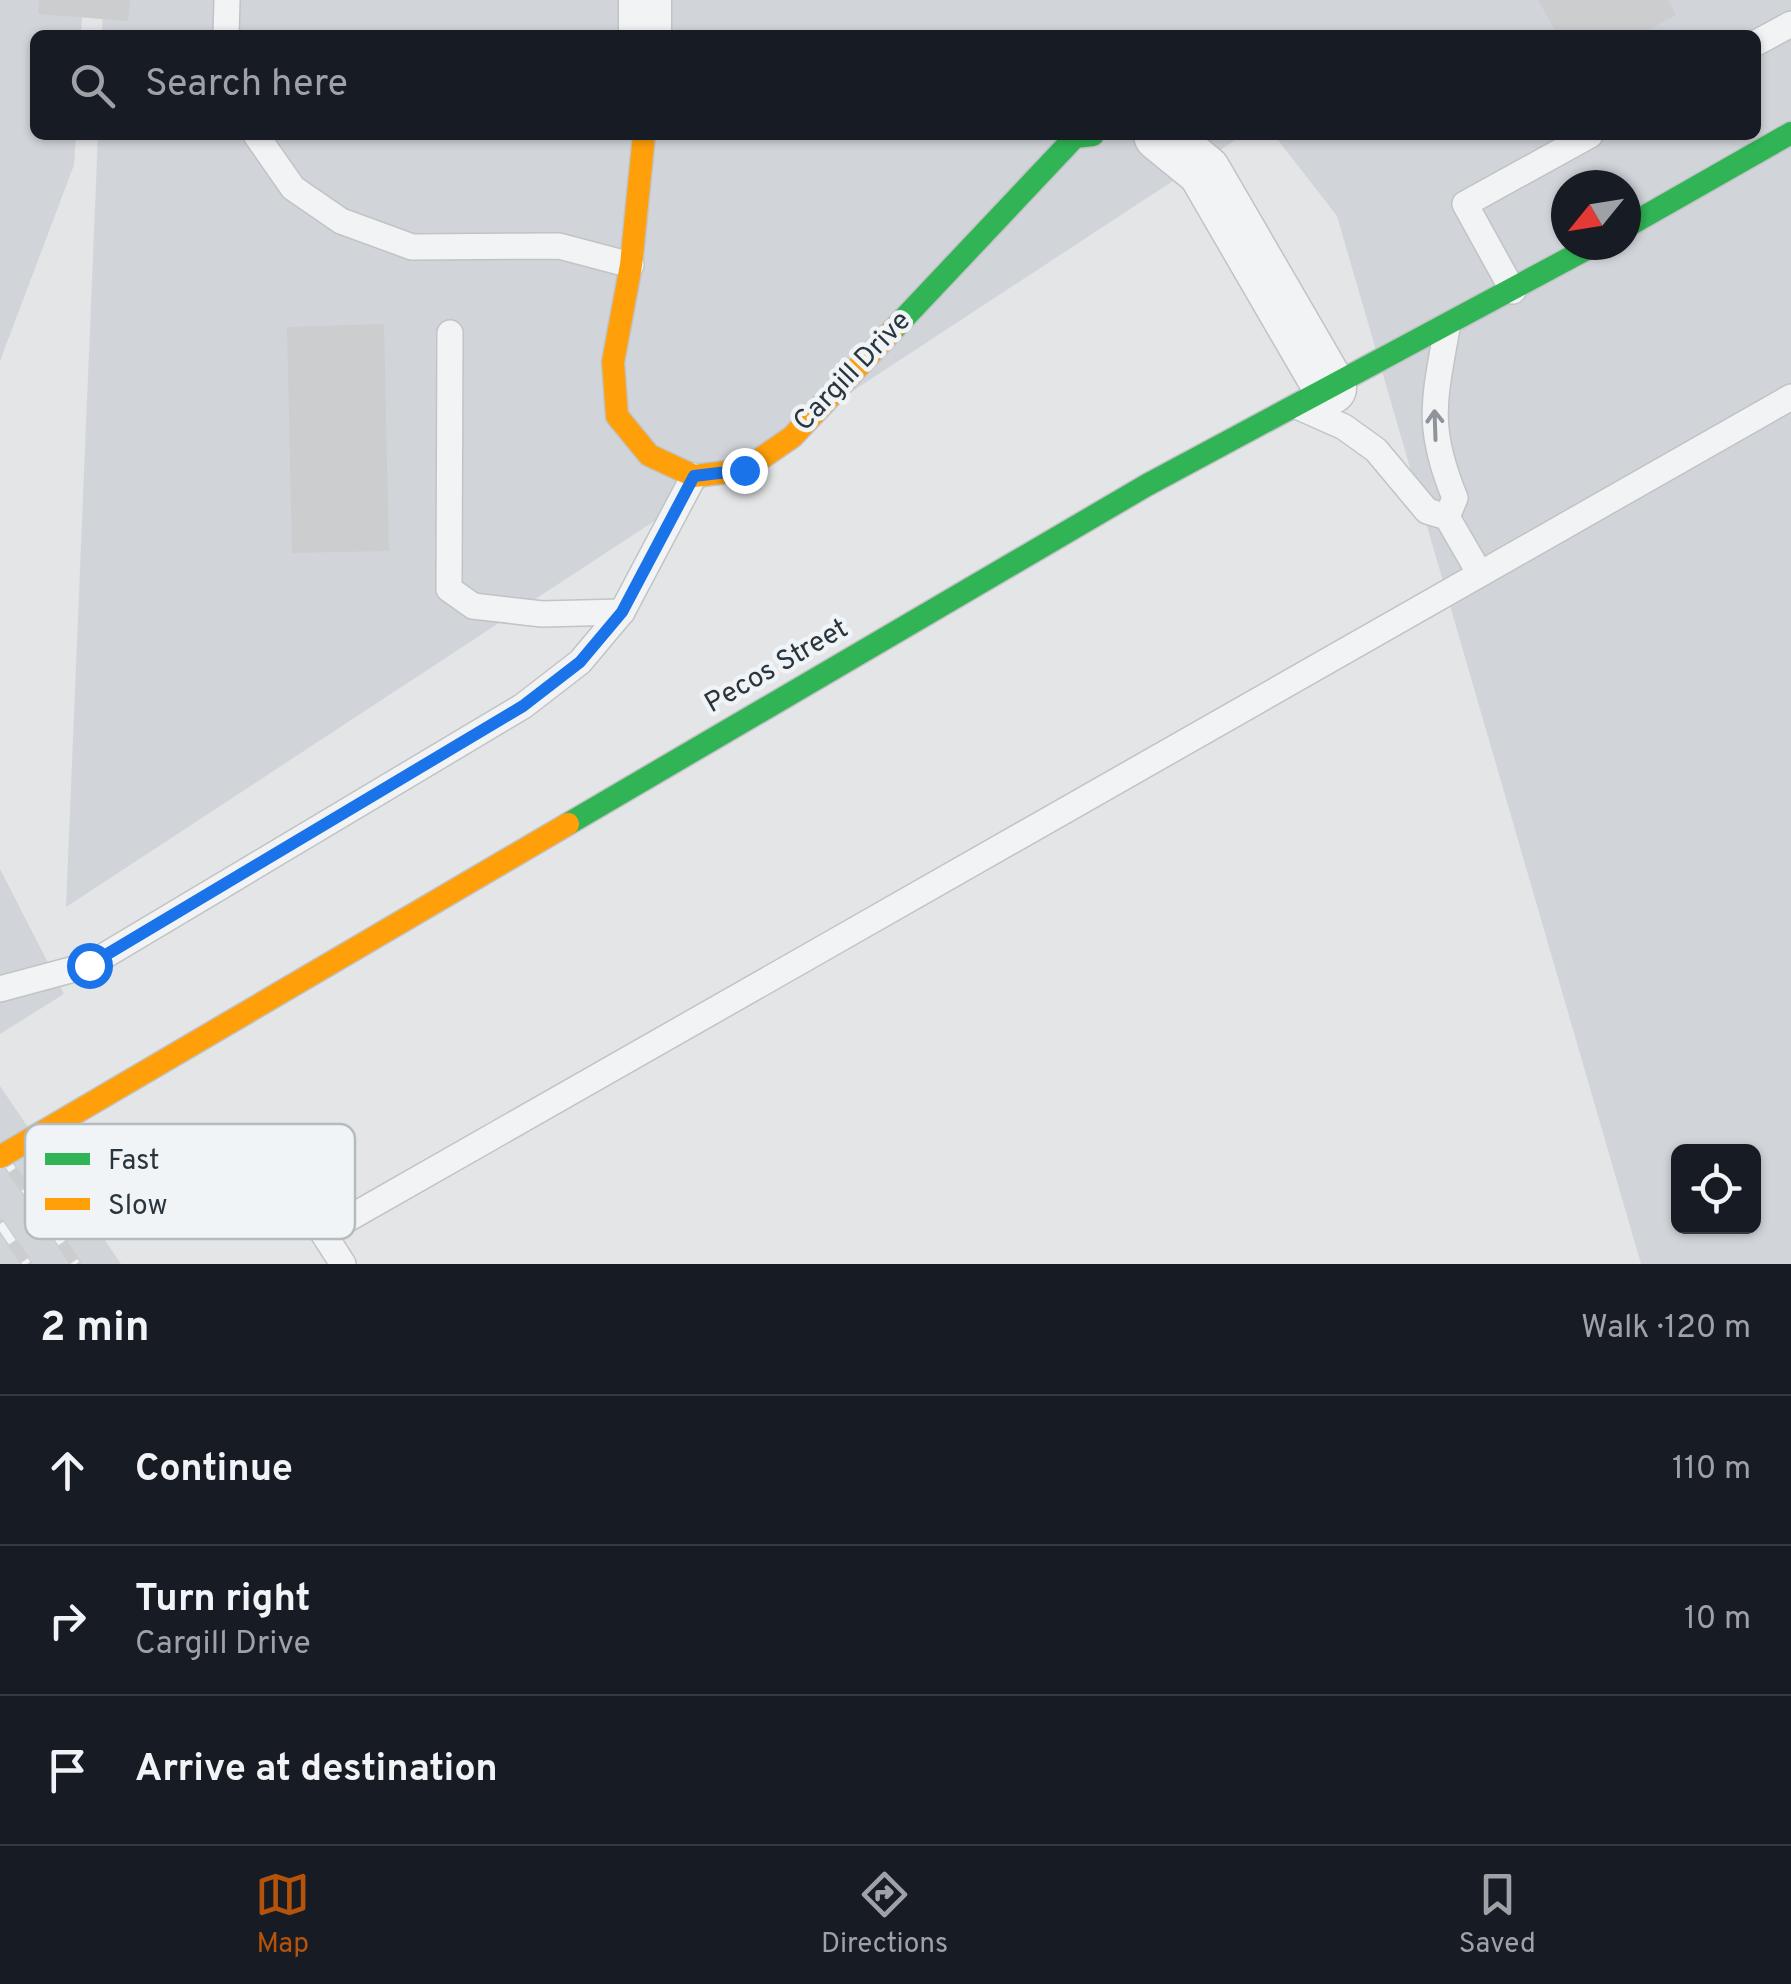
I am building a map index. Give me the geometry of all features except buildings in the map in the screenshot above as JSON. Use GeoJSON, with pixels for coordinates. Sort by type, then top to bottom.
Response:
{"type":"FeatureCollection","features":[{"type":"Feature","properties":{"kind":"main road"},"geometry":{"type":"LineString","coordinates":[[1641,218],[1791,133]]}},
{"type":"Feature","properties":{"kind":"main road"},"geometry":{"type":"LineString","coordinates":[[644,140],[631,265],[613,362],[617,416],[648,455],[694,476]]}},
{"type":"Feature","properties":{"kind":"main road","name":"Cargill Drive"},"geometry":{"type":"LineString","coordinates":[[694,476],[744,470],[792,437],[1073,140]]}},
{"type":"Feature","properties":{"kind":"main road","name":"Pecos Street"},"geometry":{"type":"LineString","coordinates":[[56,1124],[1147,486],[1568,260]]}},
{"type":"Feature","properties":{"kind":"main road","name":"Pecos Street"},"geometry":{"type":"LineString","coordinates":[[0,1157],[25,1142]]}},
{"type":"Feature","properties":{"kind":"street"},"geometry":{"type":"LineString","coordinates":[[645,0],[645,30]]}},
{"type":"Feature","properties":{"kind":"street"},"geometry":{"type":"LineString","coordinates":[[1166,140],[1204,171],[1313,397]]}},
{"type":"Feature","properties":{"kind":"lane"},"geometry":{"type":"LineString","coordinates":[[226,30],[227,0]]}},
{"type":"Feature","properties":{"kind":"lane"},"geometry":{"type":"LineString","coordinates":[[1761,40],[1791,24]]}},
{"type":"Feature","properties":{"kind":"lane"},"geometry":{"type":"LineString","coordinates":[[259,140],[293,188],[342,221],[412,246],[558,246],[631,265]]}},
{"type":"Feature","properties":{"kind":"lane"},"geometry":{"type":"LineString","coordinates":[[1513,291],[1465,204],[1581,140]]}},
{"type":"Feature","properties":{"kind":"lane"},"geometry":{"type":"LineString","coordinates":[[1447,326],[1434,428],[1438,457],[1455,498],[1447,517]]}},
{"type":"Feature","properties":{"kind":"lane"},"geometry":{"type":"LineString","coordinates":[[450,333],[450,589],[472,606],[542,614],[622,612]]}},
{"type":"Feature","properties":{"kind":"lane"},"geometry":{"type":"LineString","coordinates":[[1313,397],[1344,427],[1376,450],[1426,511],[1447,517],[1480,574]]}},
{"type":"Feature","properties":{"kind":"lane"},"geometry":{"type":"LineString","coordinates":[[355,1215],[1791,397]]}},
{"type":"Feature","properties":{"kind":"lane"},"geometry":{"type":"LineString","coordinates":[[0,989],[89,965],[523,706],[580,662],[622,612],[694,476]]}},
{"type":"Feature","properties":{"kind":"lane"},"geometry":{"type":"LineString","coordinates":[[327,1239],[344,1264]]}},
{"type":"Feature","properties":{"kind":"shaded area"},"geometry":{"type":"Polygon","coordinates":[[[0,0],[83,0],[81,30],[30,30],[30,140],[76,140],[74,165],[0,361],[0,0]]]}},
{"type":"Feature","properties":{"kind":"shaded area"},"geometry":{"type":"Polygon","coordinates":[[[103,0],[1791,0],[1791,1264],[1641,1264],[1337,216],[1278,140],[1761,140],[1761,30],[102,30],[103,0]]]}},
{"type":"Feature","properties":{"kind":"shaded area"},"geometry":{"type":"Polygon","coordinates":[[[98,140],[1235,140],[66,907],[98,140]]]}},
{"type":"Feature","properties":{"kind":"shaded area"},"geometry":{"type":"Polygon","coordinates":[[[0,869],[64,994],[0,1034],[0,869]]]}},
{"type":"Feature","properties":{"kind":"shaded area"},"geometry":{"type":"Polygon","coordinates":[[[0,1086],[26,1124],[25,1239],[104,1239],[121,1264],[0,1264],[0,1086]]]}},
{"type":"Feature","properties":{"kind":"railway"},"geometry":{"type":"LineString","coordinates":[[0,1152],[25,1189]]}},
{"type":"Feature","properties":{"kind":"railway"},"geometry":{"type":"LineString","coordinates":[[0,1224],[27,1264]]}},
{"type":"Feature","properties":{"kind":"railway"},"geometry":{"type":"LineString","coordinates":[[59,1239],[76,1264]]}},
{"type":"Feature","properties":{"kind":"traffic: fast"},"geometry":{"type":"LineString","coordinates":[[1641,218],[1791,133]]}},
{"type":"Feature","properties":{"kind":"traffic: fast"},"geometry":{"type":"LineString","coordinates":[[892,331],[1072,140]]}},
{"type":"Feature","properties":{"kind":"traffic: fast"},"geometry":{"type":"LineString","coordinates":[[1147,485],[1566,260]]}},
{"type":"Feature","properties":{"kind":"traffic: fast"},"geometry":{"type":"LineString","coordinates":[[568,824],[1147,485]]}},
{"type":"Feature","properties":{"kind":"traffic: slow"},"geometry":{"type":"LineString","coordinates":[[644,140],[631,265],[613,362],[617,416],[649,455],[694,476],[744,470],[792,437],[892,331]]}},
{"type":"Feature","properties":{"kind":"traffic: slow"},"geometry":{"type":"LineString","coordinates":[[56,1124],[568,824]]}},
{"type":"Feature","properties":{"kind":"traffic: slow"},"geometry":{"type":"LineString","coordinates":[[0,1157],[25,1142]]}},
{"type":"Feature","properties":{"kind":"route"},"geometry":{"type":"LineString","coordinates":[[89,965],[523,706],[580,662],[622,612],[694,476],[744,470]]}}]}
